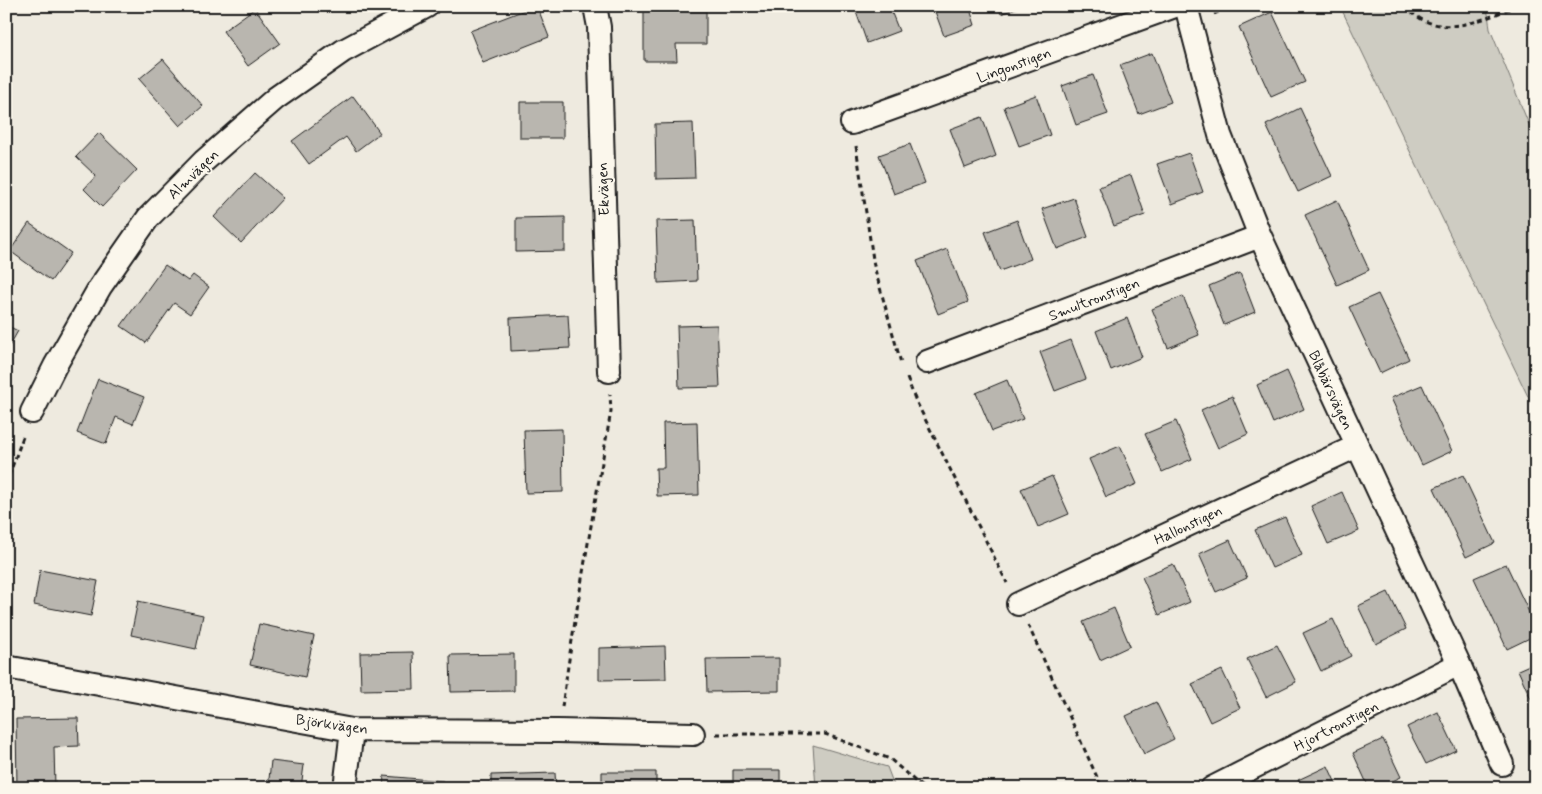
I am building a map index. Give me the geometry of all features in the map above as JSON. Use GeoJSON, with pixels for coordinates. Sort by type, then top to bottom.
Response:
{"type":"FeatureCollection","features":[{"type":"Feature","properties":{"kind":"street","name":"Almvägen"},"geometry":{"type":"LineString","coordinates":[[32,412],[55,366],[100,287],[148,218],[204,161],[276,98],[343,51],[427,6]]}},
{"type":"Feature","properties":{"kind":"street","name":"Ekvägen"},"geometry":{"type":"LineString","coordinates":[[594,6],[599,28],[609,371]]}},
{"type":"Feature","properties":{"kind":"street","name":"Lingonstigen"},"geometry":{"type":"LineString","coordinates":[[852,123],[1175,6]]}},
{"type":"Feature","properties":{"kind":"street","name":"Blåbärsvägen"},"geometry":{"type":"LineString","coordinates":[[1186,6],[1220,135],[1260,236],[1459,664],[1502,764]]}},
{"type":"Feature","properties":{"kind":"street","name":"Smultronstigen"},"geometry":{"type":"LineString","coordinates":[[927,362],[1260,236]]}},
{"type":"Feature","properties":{"kind":"street","name":"Hallonstigen"},"geometry":{"type":"LineString","coordinates":[[1018,604],[1357,446]]}},
{"type":"Feature","properties":{"kind":"street","name":"Hjortronstigen"},"geometry":{"type":"LineString","coordinates":[[1212,788],[1459,664]]}},
{"type":"Feature","properties":{"kind":"street","name":"Björkvägen"},"geometry":{"type":"LineString","coordinates":[[6,667],[352,730],[693,734]]}},
{"type":"Feature","properties":{"kind":"street"},"geometry":{"type":"LineString","coordinates":[[345,788],[352,730]]}},
{"type":"Feature","properties":{"kind":"path"},"geometry":{"type":"LineString","coordinates":[[1206,17],[1231,6]]}},
{"type":"Feature","properties":{"kind":"path"},"geometry":{"type":"LineString","coordinates":[[1404,6],[1423,20],[1445,26],[1470,24],[1517,6]]}},
{"type":"Feature","properties":{"kind":"path"},"geometry":{"type":"LineString","coordinates":[[852,123],[874,266],[903,368]]}},
{"type":"Feature","properties":{"kind":"path"},"geometry":{"type":"LineString","coordinates":[[558,731],[578,596],[611,411],[609,371]]}},
{"type":"Feature","properties":{"kind":"path"},"geometry":{"type":"LineString","coordinates":[[906,376],[915,399],[1018,604],[1102,788]]}},
{"type":"Feature","properties":{"kind":"path"},"geometry":{"type":"LineString","coordinates":[[6,484],[32,412]]}},
{"type":"Feature","properties":{"kind":"path"},"geometry":{"type":"LineString","coordinates":[[693,734],[824,734],[890,759],[923,788]]}},
{"type":"Feature","properties":{"kind":"shaded area"},"geometry":{"type":"Polygon","coordinates":[[[1340,6],[1487,6],[1490,29],[1536,142],[1536,413],[1340,6]]]}},
{"type":"Feature","properties":{"kind":"shaded area"},"geometry":{"type":"Polygon","coordinates":[[[813,745],[887,767],[895,788],[816,788],[813,745]]]}},
{"type":"Feature","properties":{"kind":"building"},"geometry":{"type":"Polygon","coordinates":[[[537,6],[549,37],[483,63],[470,31],[537,6]]]}},
{"type":"Feature","properties":{"kind":"building"},"geometry":{"type":"Polygon","coordinates":[[[854,6],[889,6],[899,31],[867,43],[854,6]]]}},
{"type":"Feature","properties":{"kind":"building"},"geometry":{"type":"Polygon","coordinates":[[[933,6],[969,6],[975,25],[944,36],[933,6]]]}},
{"type":"Feature","properties":{"kind":"building"},"geometry":{"type":"Polygon","coordinates":[[[998,6],[1021,6],[1001,14],[998,6]]]}},
{"type":"Feature","properties":{"kind":"building"},"geometry":{"type":"Polygon","coordinates":[[[255,8],[280,43],[248,66],[223,31],[255,8]]]}},
{"type":"Feature","properties":{"kind":"building"},"geometry":{"type":"Polygon","coordinates":[[[644,11],[706,11],[706,44],[676,44],[677,61],[644,61],[644,11]]]}},
{"type":"Feature","properties":{"kind":"building"},"geometry":{"type":"Polygon","coordinates":[[[1272,12],[1305,82],[1271,97],[1239,27],[1272,12]]]}},
{"type":"Feature","properties":{"kind":"building"},"geometry":{"type":"Polygon","coordinates":[[[1152,53],[1171,102],[1139,114],[1120,65],[1152,53]]]}},
{"type":"Feature","properties":{"kind":"building"},"geometry":{"type":"Polygon","coordinates":[[[163,59],[203,106],[180,126],[139,79],[163,59]]]}},
{"type":"Feature","properties":{"kind":"building"},"geometry":{"type":"Polygon","coordinates":[[[1093,75],[1108,114],[1076,125],[1062,86],[1093,75]]]}},
{"type":"Feature","properties":{"kind":"building"},"geometry":{"type":"Polygon","coordinates":[[[1036,95],[1050,135],[1019,146],[1004,107],[1036,95]]]}},
{"type":"Feature","properties":{"kind":"building"},"geometry":{"type":"Polygon","coordinates":[[[353,96],[380,133],[356,151],[346,137],[309,164],[292,141],[353,96]]]}},
{"type":"Feature","properties":{"kind":"building"},"geometry":{"type":"Polygon","coordinates":[[[520,102],[563,102],[563,138],[520,138],[520,102]]]}},
{"type":"Feature","properties":{"kind":"building"},"geometry":{"type":"Polygon","coordinates":[[[1300,108],[1332,176],[1298,192],[1266,125],[1300,108]]]}},
{"type":"Feature","properties":{"kind":"building"},"geometry":{"type":"Polygon","coordinates":[[[982,117],[996,156],[965,168],[950,129],[982,117]]]}},
{"type":"Feature","properties":{"kind":"building"},"geometry":{"type":"Polygon","coordinates":[[[693,123],[695,178],[656,179],[655,124],[693,123]]]}},
{"type":"Feature","properties":{"kind":"building"},"geometry":{"type":"Polygon","coordinates":[[[99,133],[137,170],[102,207],[84,189],[96,176],[76,157],[99,133]]]}},
{"type":"Feature","properties":{"kind":"building"},"geometry":{"type":"Polygon","coordinates":[[[910,144],[925,183],[894,194],[879,155],[910,144]]]}},
{"type":"Feature","properties":{"kind":"building"},"geometry":{"type":"Polygon","coordinates":[[[1189,153],[1203,192],[1172,204],[1157,164],[1189,153]]]}},
{"type":"Feature","properties":{"kind":"building"},"geometry":{"type":"Polygon","coordinates":[[[255,173],[283,198],[241,243],[214,217],[255,173]]]}},
{"type":"Feature","properties":{"kind":"building"},"geometry":{"type":"Polygon","coordinates":[[[1131,175],[1145,215],[1114,226],[1099,187],[1131,175]]]}},
{"type":"Feature","properties":{"kind":"building"},"geometry":{"type":"Polygon","coordinates":[[[1074,198],[1088,237],[1057,249],[1042,209],[1074,198]]]}},
{"type":"Feature","properties":{"kind":"building"},"geometry":{"type":"Polygon","coordinates":[[[1337,200],[1369,270],[1337,285],[1305,215],[1337,200]]]}},
{"type":"Feature","properties":{"kind":"building"},"geometry":{"type":"Polygon","coordinates":[[[565,217],[565,251],[516,252],[516,218],[565,217]]]}},
{"type":"Feature","properties":{"kind":"building"},"geometry":{"type":"Polygon","coordinates":[[[695,220],[697,281],[658,283],[656,221],[695,220]]]}},
{"type":"Feature","properties":{"kind":"building"},"geometry":{"type":"Polygon","coordinates":[[[1017,220],[1031,259],[1000,271],[985,232],[1017,220]]]}},
{"type":"Feature","properties":{"kind":"building"},"geometry":{"type":"Polygon","coordinates":[[[29,223],[71,253],[51,281],[10,251],[29,223]]]}},
{"type":"Feature","properties":{"kind":"building"},"geometry":{"type":"Polygon","coordinates":[[[947,249],[968,302],[938,314],[917,261],[947,249]]]}},
{"type":"Feature","properties":{"kind":"building"},"geometry":{"type":"Polygon","coordinates":[[[165,265],[188,281],[193,275],[209,287],[190,314],[174,303],[146,343],[121,326],[165,265]]]}},
{"type":"Feature","properties":{"kind":"building"},"geometry":{"type":"Polygon","coordinates":[[[1240,273],[1255,312],[1224,325],[1209,286],[1240,273]]]}},
{"type":"Feature","properties":{"kind":"building"},"geometry":{"type":"Polygon","coordinates":[[[1378,294],[1409,359],[1380,373],[1349,307],[1378,294]]]}},
{"type":"Feature","properties":{"kind":"building"},"geometry":{"type":"Polygon","coordinates":[[[1183,296],[1199,335],[1168,348],[1152,309],[1183,296]]]}},
{"type":"Feature","properties":{"kind":"building"},"geometry":{"type":"Polygon","coordinates":[[[568,315],[570,348],[511,351],[510,318],[568,315]]]}},
{"type":"Feature","properties":{"kind":"building"},"geometry":{"type":"Polygon","coordinates":[[[1127,318],[1142,357],[1111,370],[1096,331],[1127,318]]]}},
{"type":"Feature","properties":{"kind":"building"},"geometry":{"type":"Polygon","coordinates":[[[6,325],[18,331],[6,352],[6,325]]]}},
{"type":"Feature","properties":{"kind":"building"},"geometry":{"type":"Polygon","coordinates":[[[717,325],[720,387],[679,388],[677,326],[717,325]]]}},
{"type":"Feature","properties":{"kind":"building"},"geometry":{"type":"Polygon","coordinates":[[[1071,340],[1086,379],[1055,391],[1040,352],[1071,340]]]}},
{"type":"Feature","properties":{"kind":"building"},"geometry":{"type":"Polygon","coordinates":[[[1287,371],[1304,409],[1273,423],[1257,385],[1287,371]]]}},
{"type":"Feature","properties":{"kind":"building"},"geometry":{"type":"Polygon","coordinates":[[[98,379],[144,397],[133,424],[116,417],[106,444],[77,433],[98,379]]]}},
{"type":"Feature","properties":{"kind":"building"},"geometry":{"type":"Polygon","coordinates":[[[1007,380],[1023,419],[992,431],[976,393],[1007,380]]]}},
{"type":"Feature","properties":{"kind":"building"},"geometry":{"type":"Polygon","coordinates":[[[1422,385],[1452,451],[1422,465],[1391,398],[1422,385]]]}},
{"type":"Feature","properties":{"kind":"building"},"geometry":{"type":"Polygon","coordinates":[[[1232,396],[1248,434],[1218,448],[1201,410],[1232,396]]]}},
{"type":"Feature","properties":{"kind":"building"},"geometry":{"type":"Polygon","coordinates":[[[1176,421],[1192,459],[1162,472],[1145,434],[1176,421]]]}},
{"type":"Feature","properties":{"kind":"building"},"geometry":{"type":"Polygon","coordinates":[[[697,422],[699,495],[657,496],[656,468],[664,468],[663,423],[697,422]]]}},
{"type":"Feature","properties":{"kind":"building"},"geometry":{"type":"Polygon","coordinates":[[[562,429],[563,492],[526,493],[524,430],[562,429]]]}},
{"type":"Feature","properties":{"kind":"building"},"geometry":{"type":"Polygon","coordinates":[[[1120,446],[1137,484],[1106,497],[1089,459],[1120,446]]]}},
{"type":"Feature","properties":{"kind":"building"},"geometry":{"type":"Polygon","coordinates":[[[1463,475],[1495,543],[1466,557],[1434,488],[1463,475]]]}},
{"type":"Feature","properties":{"kind":"building"},"geometry":{"type":"Polygon","coordinates":[[[1052,476],[1069,514],[1038,527],[1021,489],[1052,476]]]}},
{"type":"Feature","properties":{"kind":"building"},"geometry":{"type":"Polygon","coordinates":[[[1342,492],[1359,531],[1328,544],[1311,506],[1342,492]]]}},
{"type":"Feature","properties":{"kind":"building"},"geometry":{"type":"Polygon","coordinates":[[[1285,517],[1302,555],[1272,568],[1255,530],[1285,517]]]}},
{"type":"Feature","properties":{"kind":"building"},"geometry":{"type":"Polygon","coordinates":[[[1230,540],[1247,578],[1216,592],[1199,554],[1230,540]]]}},
{"type":"Feature","properties":{"kind":"building"},"geometry":{"type":"Polygon","coordinates":[[[1173,564],[1190,602],[1159,615],[1142,577],[1173,564]]]}},
{"type":"Feature","properties":{"kind":"building"},"geometry":{"type":"Polygon","coordinates":[[[1506,564],[1536,627],[1536,635],[1507,649],[1474,578],[1506,564]]]}},
{"type":"Feature","properties":{"kind":"building"},"geometry":{"type":"Polygon","coordinates":[[[40,570],[98,581],[91,616],[34,605],[40,570]]]}},
{"type":"Feature","properties":{"kind":"building"},"geometry":{"type":"Polygon","coordinates":[[[1388,592],[1406,629],[1376,644],[1358,606],[1388,592]]]}},
{"type":"Feature","properties":{"kind":"building"},"geometry":{"type":"Polygon","coordinates":[[[138,601],[203,615],[196,649],[131,635],[138,601]]]}},
{"type":"Feature","properties":{"kind":"building"},"geometry":{"type":"Polygon","coordinates":[[[1114,608],[1130,646],[1100,660],[1083,622],[1114,608]]]}},
{"type":"Feature","properties":{"kind":"building"},"geometry":{"type":"Polygon","coordinates":[[[1333,619],[1351,656],[1321,671],[1303,633],[1333,619]]]}},
{"type":"Feature","properties":{"kind":"building"},"geometry":{"type":"Polygon","coordinates":[[[259,624],[314,636],[305,677],[250,665],[259,624]]]}},
{"type":"Feature","properties":{"kind":"building"},"geometry":{"type":"Polygon","coordinates":[[[1277,645],[1296,682],[1266,697],[1247,659],[1277,645]]]}},
{"type":"Feature","properties":{"kind":"building"},"geometry":{"type":"Polygon","coordinates":[[[665,646],[666,679],[599,680],[599,648],[665,646]]]}},
{"type":"Feature","properties":{"kind":"building"},"geometry":{"type":"Polygon","coordinates":[[[413,652],[414,689],[361,690],[360,653],[413,652]]]}},
{"type":"Feature","properties":{"kind":"building"},"geometry":{"type":"Polygon","coordinates":[[[514,654],[514,691],[451,692],[450,655],[514,654]]]}},
{"type":"Feature","properties":{"kind":"building"},"geometry":{"type":"Polygon","coordinates":[[[779,658],[779,691],[707,692],[706,659],[779,658]]]}},
{"type":"Feature","properties":{"kind":"building"},"geometry":{"type":"Polygon","coordinates":[[[1536,662],[1536,710],[1518,670],[1536,662]]]}},
{"type":"Feature","properties":{"kind":"building"},"geometry":{"type":"Polygon","coordinates":[[[1222,670],[1240,708],[1210,722],[1192,684],[1222,670]]]}},
{"type":"Feature","properties":{"kind":"building"},"geometry":{"type":"Polygon","coordinates":[[[1156,702],[1174,739],[1144,754],[1126,716],[1156,702]]]}},
{"type":"Feature","properties":{"kind":"building"},"geometry":{"type":"Polygon","coordinates":[[[1438,712],[1456,750],[1426,764],[1407,727],[1438,712]]]}},
{"type":"Feature","properties":{"kind":"building"},"geometry":{"type":"Polygon","coordinates":[[[78,718],[79,746],[54,747],[55,787],[17,788],[16,719],[78,718]]]}},
{"type":"Feature","properties":{"kind":"building"},"geometry":{"type":"Polygon","coordinates":[[[1383,739],[1401,777],[1378,788],[1369,788],[1353,753],[1383,739]]]}},
{"type":"Feature","properties":{"kind":"building"},"geometry":{"type":"Polygon","coordinates":[[[271,761],[304,765],[301,788],[268,788],[271,761]]]}},
{"type":"Feature","properties":{"kind":"building"},"geometry":{"type":"Polygon","coordinates":[[[1328,766],[1338,788],[1301,788],[1298,780],[1328,766]]]}},
{"type":"Feature","properties":{"kind":"building"},"geometry":{"type":"Polygon","coordinates":[[[733,770],[780,770],[780,788],[733,788],[733,770]]]}},
{"type":"Feature","properties":{"kind":"building"},"geometry":{"type":"Polygon","coordinates":[[[602,772],[656,772],[656,788],[602,788],[602,772]]]}},
{"type":"Feature","properties":{"kind":"building"},"geometry":{"type":"Polygon","coordinates":[[[555,773],[556,788],[491,788],[491,775],[555,773]]]}},
{"type":"Feature","properties":{"kind":"building"},"geometry":{"type":"Polygon","coordinates":[[[384,776],[443,781],[443,788],[383,788],[384,776]]]}}]}
